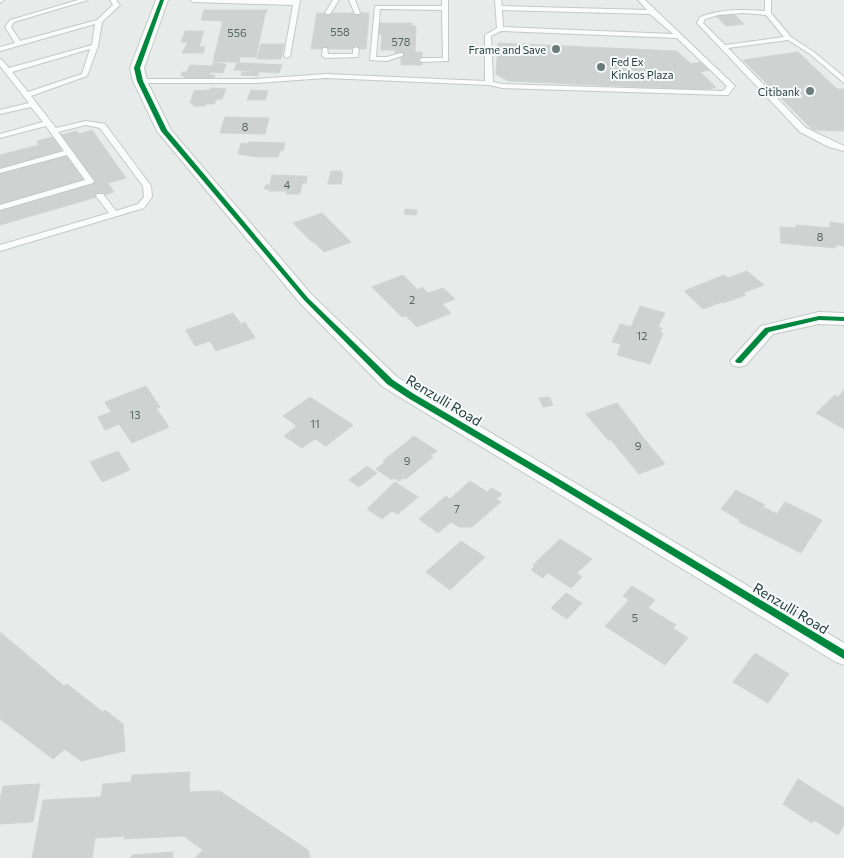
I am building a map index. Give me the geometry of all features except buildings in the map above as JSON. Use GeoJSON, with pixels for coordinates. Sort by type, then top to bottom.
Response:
{"type":"FeatureCollection","features":[{"type":"Feature","properties":{"kind":"street","name":"Renzulli Road"},"geometry":{"type":"LineString","coordinates":[[162,0],[137,68],[140,81],[164,131],[306,299],[390,382],[844,655]]}},
{"type":"Feature","properties":{"kind":"street"},"geometry":{"type":"LineString","coordinates":[[739,361],[767,330],[819,318],[844,319]]}},
{"type":"Feature","properties":{"kind":"lane"},"geometry":{"type":"LineString","coordinates":[[18,44],[8,27],[12,21],[85,0]]}},
{"type":"Feature","properties":{"kind":"lane"},"geometry":{"type":"LineString","coordinates":[[0,49],[99,21],[117,5],[113,0]]}},
{"type":"Feature","properties":{"kind":"lane"},"geometry":{"type":"LineString","coordinates":[[193,0],[296,1],[287,56]]}},
{"type":"Feature","properties":{"kind":"lane"},"geometry":{"type":"LineString","coordinates":[[328,13],[336,0]]}},
{"type":"Feature","properties":{"kind":"lane"},"geometry":{"type":"LineString","coordinates":[[352,0],[357,13]]}},
{"type":"Feature","properties":{"kind":"lane"},"geometry":{"type":"LineString","coordinates":[[140,81],[212,82],[326,76],[489,83],[502,86],[725,93],[731,86],[641,0]]}},
{"type":"Feature","properties":{"kind":"lane"},"geometry":{"type":"LineString","coordinates":[[768,0],[768,13],[789,38],[812,53],[844,81]]}},
{"type":"Feature","properties":{"kind":"lane"},"geometry":{"type":"LineString","coordinates":[[401,59],[372,60],[377,7],[445,4],[446,60],[422,60]]}},
{"type":"Feature","properties":{"kind":"lane"},"geometry":{"type":"LineString","coordinates":[[500,29],[498,4],[652,12]]}},
{"type":"Feature","properties":{"kind":"lane"},"geometry":{"type":"LineString","coordinates":[[768,13],[742,11],[709,15],[702,18],[700,23],[803,130],[832,146],[844,149]]}},
{"type":"Feature","properties":{"kind":"lane"},"geometry":{"type":"LineString","coordinates":[[26,96],[85,75],[95,46],[99,21]]}},
{"type":"Feature","properties":{"kind":"lane"},"geometry":{"type":"LineString","coordinates":[[489,83],[488,35],[500,29],[679,36]]}},
{"type":"Feature","properties":{"kind":"lane"},"geometry":{"type":"LineString","coordinates":[[723,47],[789,38]]}},
{"type":"Feature","properties":{"kind":"lane"},"geometry":{"type":"LineString","coordinates":[[8,71],[95,46]]}},
{"type":"Feature","properties":{"kind":"lane"},"geometry":{"type":"LineString","coordinates":[[325,49],[325,56],[356,56],[356,49]]}},
{"type":"Feature","properties":{"kind":"lane"},"geometry":{"type":"LineString","coordinates":[[0,61],[90,181],[0,208]]}},
{"type":"Feature","properties":{"kind":"lane"},"geometry":{"type":"LineString","coordinates":[[0,112],[33,104]]}},
{"type":"Feature","properties":{"kind":"lane"},"geometry":{"type":"LineString","coordinates":[[0,136],[48,123]]}},
{"type":"Feature","properties":{"kind":"lane"},"geometry":{"type":"LineString","coordinates":[[0,248],[141,206],[148,198],[150,192],[102,126],[86,123],[53,131]]}},
{"type":"Feature","properties":{"kind":"lane"},"geometry":{"type":"LineString","coordinates":[[0,171],[68,152]]}},
{"type":"Feature","properties":{"kind":"lane"},"geometry":{"type":"LineString","coordinates":[[100,196],[114,214]]}},
{"type":"Feature","properties":{"kind":"cycle path"},"geometry":{"type":"LineString","coordinates":[[162,0],[137,68],[140,81],[164,131],[306,299],[390,382],[844,655]]}},
{"type":"Feature","properties":{"kind":"cycle path"},"geometry":{"type":"LineString","coordinates":[[739,361],[767,330],[819,318],[844,319]]}},
{"type":"Feature","properties":{"kind":"place","name":"Frame and Save"},"geometry":{"type":"Point","coordinates":[556,49]}},
{"type":"Feature","properties":{"kind":"place","name":"Fed Ex Kinkos Plaza"},"geometry":{"type":"Point","coordinates":[601,67]}},
{"type":"Feature","properties":{"kind":"place","name":"Citibank"},"geometry":{"type":"Point","coordinates":[810,91]}}]}
